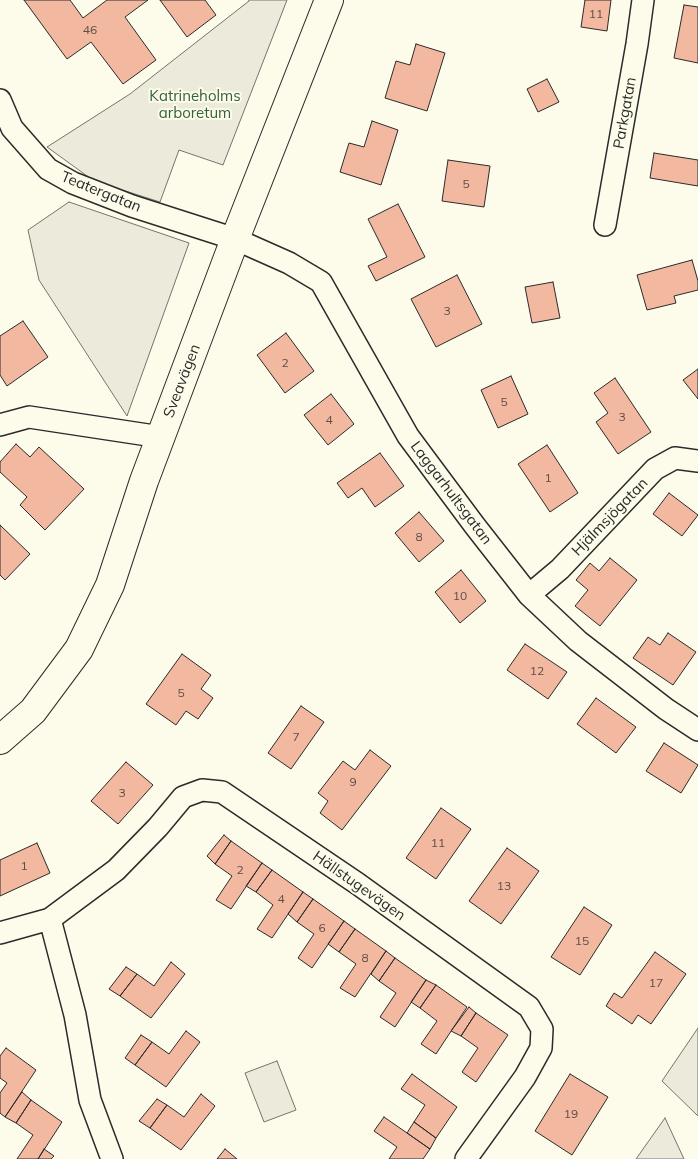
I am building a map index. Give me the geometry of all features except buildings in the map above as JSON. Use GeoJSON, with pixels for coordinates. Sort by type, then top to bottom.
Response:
{"type":"FeatureCollection","features":[{"type":"Feature","properties":{"kind":"street","name":"Sveavägen"},"geometry":{"type":"LineString","coordinates":[[0,740],[33,711],[80,649],[110,585],[144,481],[235,239],[329,0]]}},
{"type":"Feature","properties":{"kind":"street","name":"Parkgatan"},"geometry":{"type":"LineString","coordinates":[[604,225],[637,44],[643,0]]}},
{"type":"Feature","properties":{"kind":"street","name":"Teatergatan"},"geometry":{"type":"LineString","coordinates":[[0,100],[12,128],[48,169],[73,183],[132,206],[235,239]]}},
{"type":"Feature","properties":{"kind":"street","name":"Laggarhultsgatan"},"geometry":{"type":"LineString","coordinates":[[235,239],[290,263],[321,282],[408,436],[474,526],[529,595],[578,641],[666,709],[698,730]]}},
{"type":"Feature","properties":{"kind":"street"},"geometry":{"type":"LineString","coordinates":[[0,425],[29,417],[161,437]]}},
{"type":"Feature","properties":{"kind":"street","name":"Hjälmsjögatan"},"geometry":{"type":"LineString","coordinates":[[529,595],[560,569],[655,469],[675,458],[698,461]]}},
{"type":"Feature","properties":{"kind":"street","name":"Hällstugevägen"},"geometry":{"type":"LineString","coordinates":[[0,933],[50,919],[116,870],[158,827],[183,797],[202,790],[222,792],[358,884],[528,1007],[542,1029],[541,1048],[525,1077],[466,1159]]}},
{"type":"Feature","properties":{"kind":"street"},"geometry":{"type":"LineString","coordinates":[[50,919],[75,1015],[90,1100],[112,1159]]}},
{"type":"Feature","properties":{"kind":"green space","name":"Katrineholms arboretum"},"geometry":{"type":"Polygon","coordinates":[[[249,0],[287,0],[223,165],[179,150],[160,202],[94,181],[47,147],[130,94],[249,0]]]}},
{"type":"Feature","properties":{"kind":"green space"},"geometry":{"type":"Polygon","coordinates":[[[69,202],[189,243],[127,416],[39,280],[28,230],[69,202]]]}},
{"type":"Feature","properties":{"kind":"green space"},"geometry":{"type":"Polygon","coordinates":[[[698,1028],[698,1116],[662,1081],[698,1028]]]}},
{"type":"Feature","properties":{"kind":"green space"},"geometry":{"type":"Polygon","coordinates":[[[277,1061],[296,1110],[264,1122],[245,1073],[277,1061]]]}},
{"type":"Feature","properties":{"kind":"green space"},"geometry":{"type":"Polygon","coordinates":[[[665,1118],[684,1159],[636,1159],[665,1118]]]}}]}
